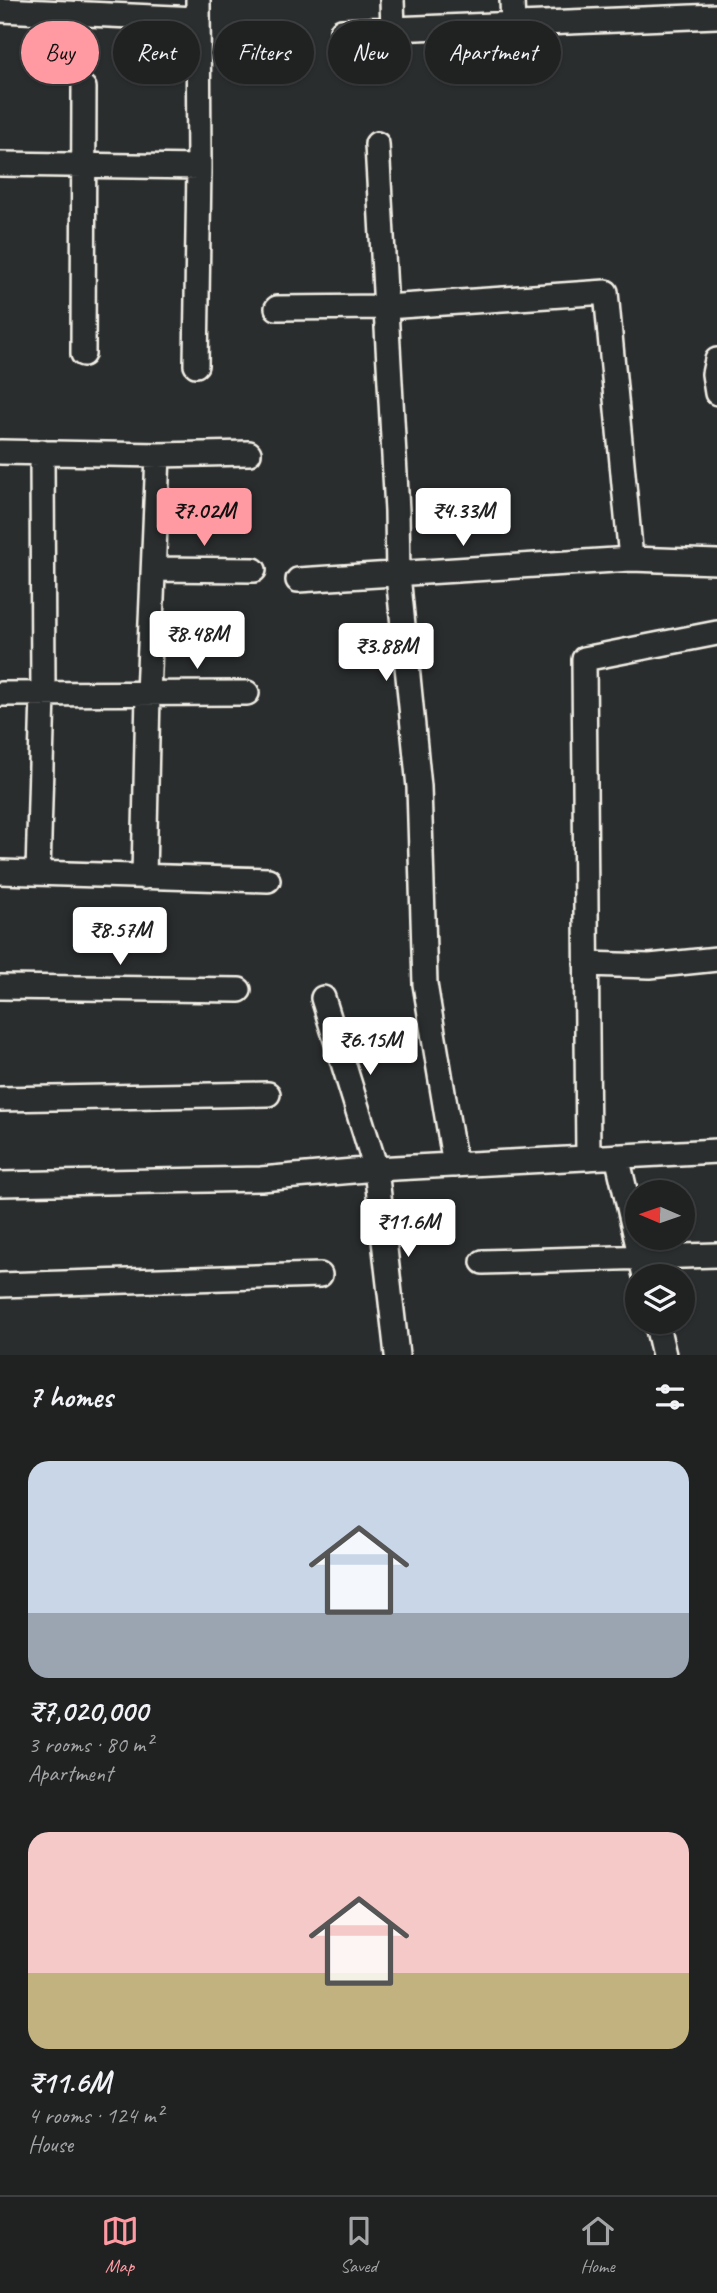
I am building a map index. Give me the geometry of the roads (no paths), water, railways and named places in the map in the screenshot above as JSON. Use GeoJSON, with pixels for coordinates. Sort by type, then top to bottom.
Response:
{"type":"FeatureCollection","features":[{"type":"Feature","properties":{"kind":"street"},"geometry":{"type":"LineString","coordinates":[[392,0],[393,21]]}},
{"type":"Feature","properties":{"kind":"street"},"geometry":{"type":"LineString","coordinates":[[512,0],[513,21]]}},
{"type":"Feature","properties":{"kind":"street"},"geometry":{"type":"LineString","coordinates":[[0,10],[83,7],[197,9],[200,167],[196,365]]}},
{"type":"Feature","properties":{"kind":"street"},"geometry":{"type":"LineString","coordinates":[[531,21],[599,10],[709,11]]}},
{"type":"Feature","properties":{"kind":"street"},"geometry":{"type":"LineString","coordinates":[[82,354],[84,88]]}},
{"type":"Feature","properties":{"kind":"street"},"geometry":{"type":"LineString","coordinates":[[377,144],[398,575],[419,787],[425,984],[455,1165]]}},
{"type":"Feature","properties":{"kind":"street"},"geometry":{"type":"LineString","coordinates":[[0,164],[200,167]]}},
{"type":"Feature","properties":{"kind":"street"},"geometry":{"type":"LineString","coordinates":[[277,308],[386,307],[606,292],[631,559]]}},
{"type":"Feature","properties":{"kind":"street"},"geometry":{"type":"LineString","coordinates":[[0,452],[158,455],[249,453]]}},
{"type":"Feature","properties":{"kind":"street"},"geometry":{"type":"LineString","coordinates":[[38,873],[43,694],[42,452]]}},
{"type":"Feature","properties":{"kind":"street"},"geometry":{"type":"LineString","coordinates":[[144,877],[158,455]]}},
{"type":"Feature","properties":{"kind":"street"},"geometry":{"type":"LineString","coordinates":[[298,579],[631,559],[717,562]]}},
{"type":"Feature","properties":{"kind":"street"},"geometry":{"type":"LineString","coordinates":[[154,569],[254,570]]}},
{"type":"Feature","properties":{"kind":"street"},"geometry":{"type":"LineString","coordinates":[[588,1158],[584,659],[717,633]]}},
{"type":"Feature","properties":{"kind":"street"},"geometry":{"type":"LineString","coordinates":[[0,695],[247,693]]}},
{"type":"Feature","properties":{"kind":"street"},"geometry":{"type":"LineString","coordinates":[[0,872],[268,880]]}},
{"type":"Feature","properties":{"kind":"street"},"geometry":{"type":"LineString","coordinates":[[586,964],[650,966],[717,959]]}},
{"type":"Feature","properties":{"kind":"street"},"geometry":{"type":"LineString","coordinates":[[0,987],[239,990]]}},
{"type":"Feature","properties":{"kind":"street"},"geometry":{"type":"LineString","coordinates":[[323,998],[376,1169],[397,1355]]}},
{"type":"Feature","properties":{"kind":"street"},"geometry":{"type":"LineString","coordinates":[[0,1099],[268,1094]]}},
{"type":"Feature","properties":{"kind":"street"},"geometry":{"type":"LineString","coordinates":[[0,1184],[261,1179],[376,1169],[717,1151]]}},
{"type":"Feature","properties":{"kind":"street"},"geometry":{"type":"LineString","coordinates":[[617,1156],[642,1264]]}},
{"type":"Feature","properties":{"kind":"street"},"geometry":{"type":"LineString","coordinates":[[656,1264],[717,1255]]}},
{"type":"Feature","properties":{"kind":"street"},"geometry":{"type":"LineString","coordinates":[[483,1262],[625,1266]]}},
{"type":"Feature","properties":{"kind":"street"},"geometry":{"type":"LineString","coordinates":[[0,1285],[320,1275]]}},
{"type":"Feature","properties":{"kind":"street"},"geometry":{"type":"LineString","coordinates":[[659,1334],[664,1355]]}}]}
